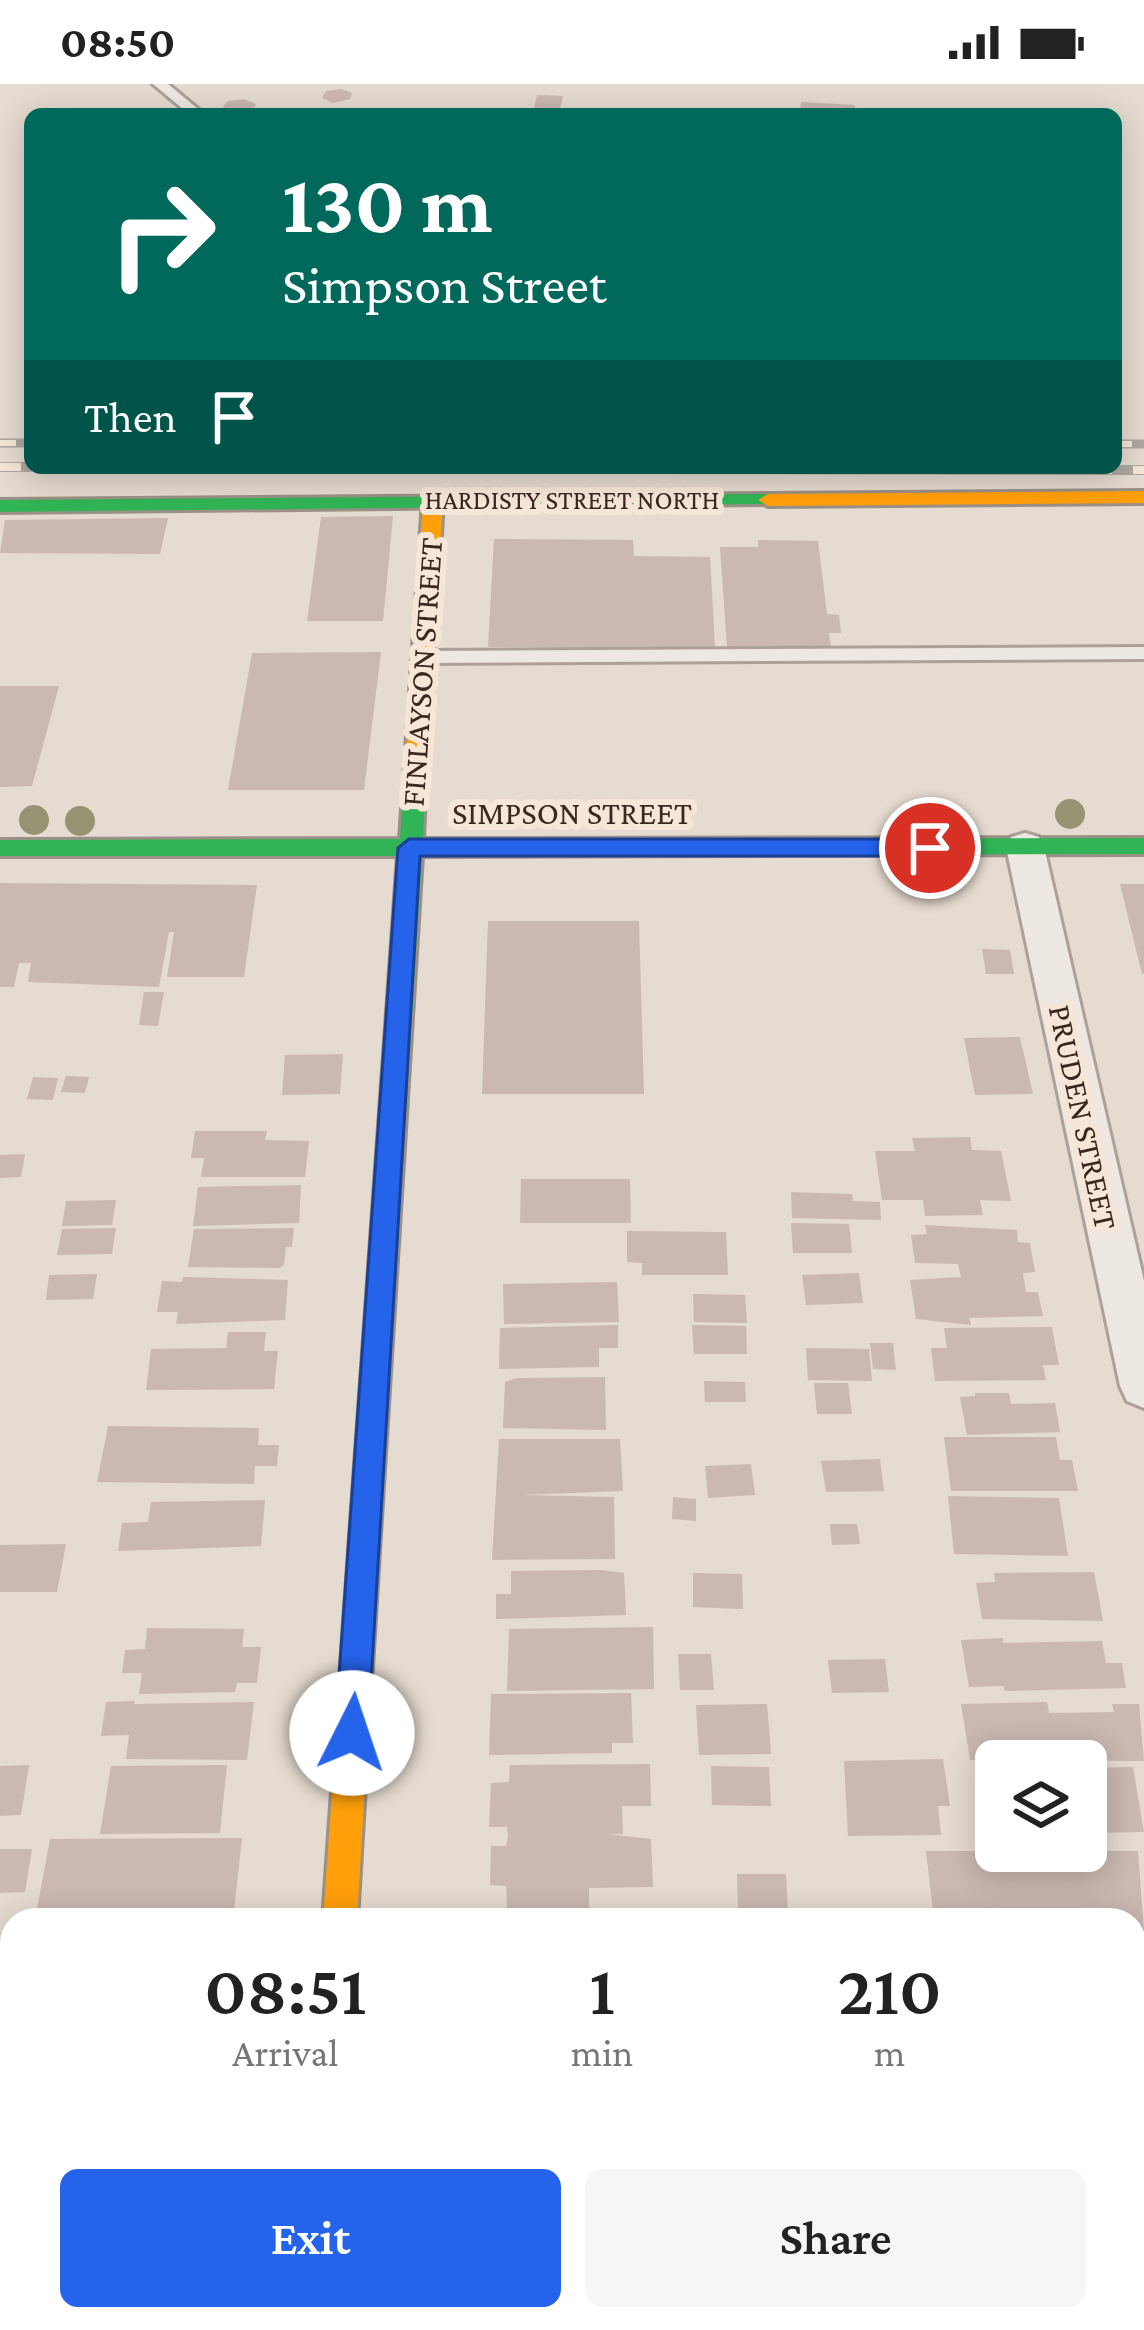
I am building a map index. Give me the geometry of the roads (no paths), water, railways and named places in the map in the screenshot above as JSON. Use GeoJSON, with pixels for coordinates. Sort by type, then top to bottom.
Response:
{"type":"FeatureCollection","features":[{"type":"Feature","properties":{"kind":"street","name":"HARDISTY STREET NORTH"},"geometry":{"type":"LineString","coordinates":[[0,506],[1144,496]]}},
{"type":"Feature","properties":{"kind":"street","name":"FINLAYSON STREET"},"geometry":{"type":"LineString","coordinates":[[341,1908],[433,501]]}},
{"type":"Feature","properties":{"kind":"street","name":"SIMPSON STREET"},"geometry":{"type":"LineString","coordinates":[[0,848],[1144,847]]}},
{"type":"Feature","properties":{"kind":"street","name":"PRUDEN STREET"},"geometry":{"type":"LineString","coordinates":[[1025,848],[1144,1386]]}},
{"type":"Feature","properties":{"kind":"lane"},"geometry":{"type":"LineString","coordinates":[[160,84],[190,108]]}},
{"type":"Feature","properties":{"kind":"lane"},"geometry":{"type":"LineString","coordinates":[[422,658],[1144,653]]}},
{"type":"Feature","properties":{"kind":"railway"},"geometry":{"type":"LineString","coordinates":[[0,443],[24,443]]}},
{"type":"Feature","properties":{"kind":"railway"},"geometry":{"type":"LineString","coordinates":[[1122,444],[1144,444]]}},
{"type":"Feature","properties":{"kind":"railway"},"geometry":{"type":"LineString","coordinates":[[0,467],[24,467]]}},
{"type":"Feature","properties":{"kind":"railway"},"geometry":{"type":"LineString","coordinates":[[1122,470],[1144,470]]}}]}
